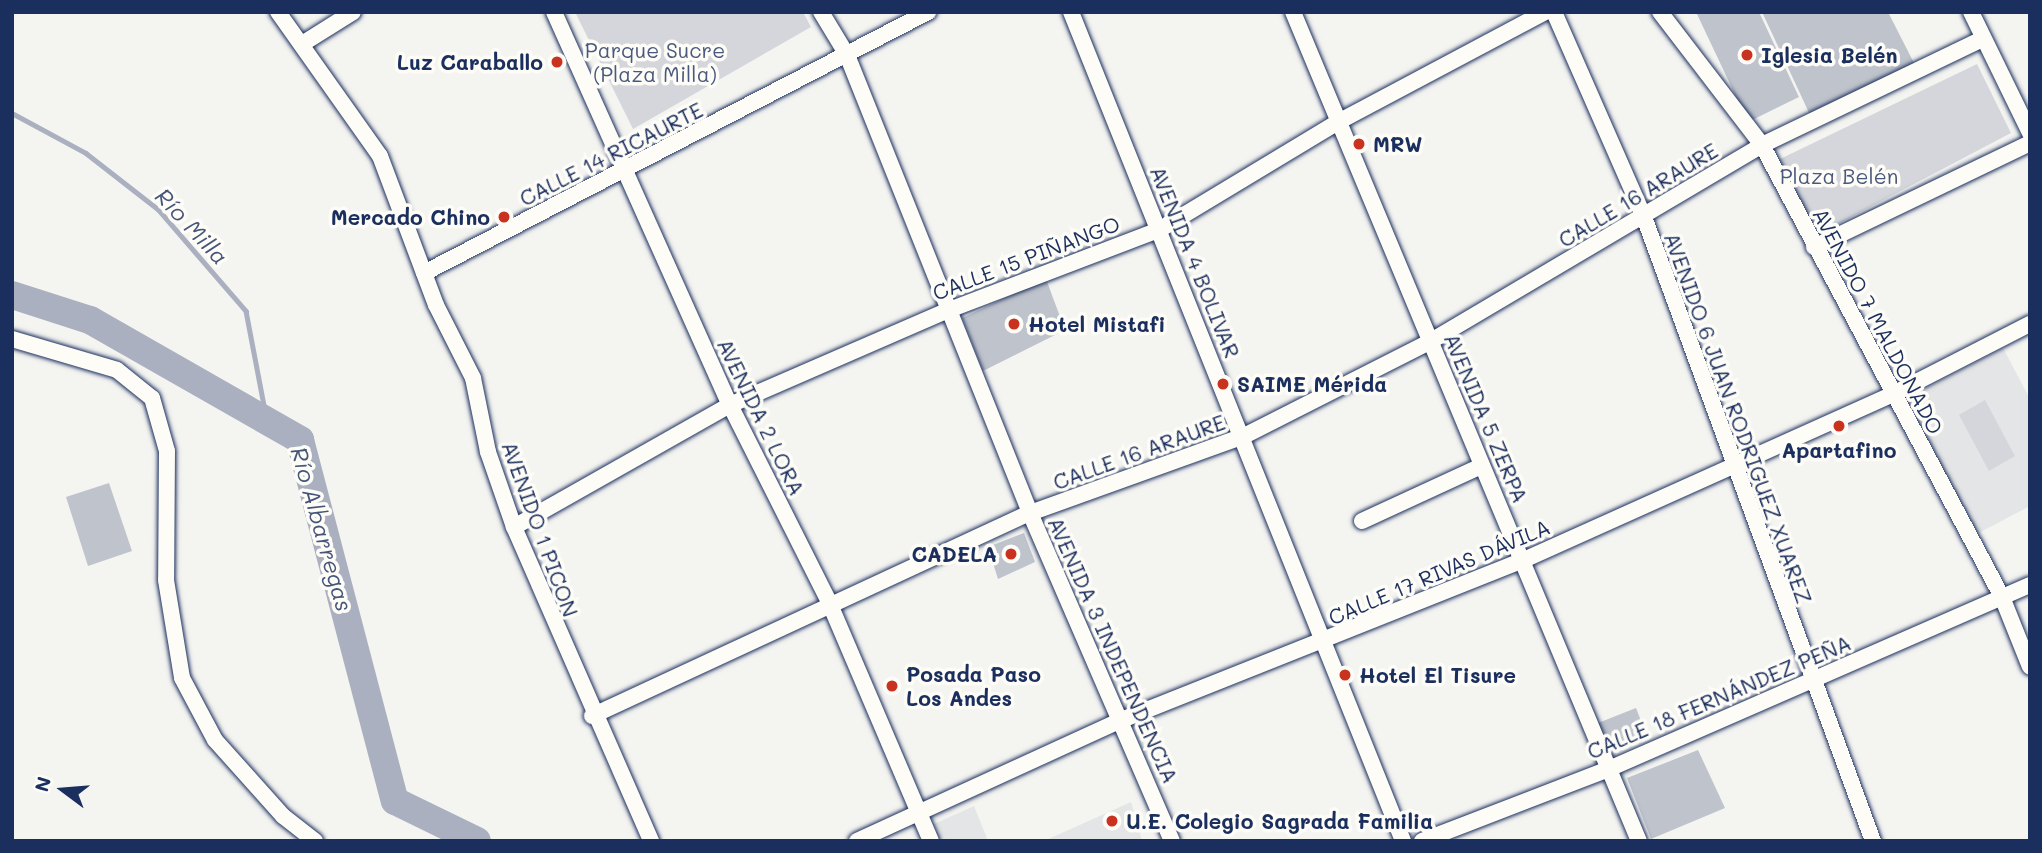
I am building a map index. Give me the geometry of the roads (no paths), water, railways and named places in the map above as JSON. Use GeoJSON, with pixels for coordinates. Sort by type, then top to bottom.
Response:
{"type":"FeatureCollection","features":[{"type":"Feature","properties":{"kind":"street","name":"AVENIDO 1 PICON"},"geometry":{"type":"LineString","coordinates":[[278,12],[371,138],[424,273],[473,378],[488,452],[514,527],[592,716],[651,841]]}},
{"type":"Feature","properties":{"kind":"street"},"geometry":{"type":"LineString","coordinates":[[303,44],[354,12]]}},
{"type":"Feature","properties":{"kind":"street","name":"AVENIDA 2 LORA"},"geometry":{"type":"LineString","coordinates":[[554,12],[623,173],[730,405],[829,602],[931,841]]}},
{"type":"Feature","properties":{"kind":"street","name":"AVENIDA 3 INDEPENDENCIA"},"geometry":{"type":"LineString","coordinates":[[821,12],[847,55],[1030,513],[1124,719],[1172,841]]}},
{"type":"Feature","properties":{"kind":"street","name":"CALLE 14 RICAURTE"},"geometry":{"type":"LineString","coordinates":[[424,273],[623,173],[928,12]]}},
{"type":"Feature","properties":{"kind":"street","name":"AVENIDA 4 BOLIVAR"},"geometry":{"type":"LineString","coordinates":[[1071,12],[1327,642],[1403,841]]}},
{"type":"Feature","properties":{"kind":"street","name":"AVENIDA 5 ZERPA"},"geometry":{"type":"LineString","coordinates":[[1293,12],[1431,341],[1479,467],[1526,559],[1639,841]]}},
{"type":"Feature","properties":{"kind":"street","name":"CALLE 15 PIÑANGO"},"geometry":{"type":"LineString","coordinates":[[514,527],[730,405],[948,310],[1159,230],[1340,121],[1545,12]]}},
{"type":"Feature","properties":{"kind":"street","name":"AVENIDO 6 JUAN RODRIGUEZ XUAREZ"},"geometry":{"type":"LineString","coordinates":[[1554,12],[1644,217],[1810,682],[1873,841]]}},
{"type":"Feature","properties":{"kind":"street","name":"AVENIDO 7 MALDONADO"},"geometry":{"type":"LineString","coordinates":[[1660,12],[1762,145],[2002,597],[2030,667]]}},
{"type":"Feature","properties":{"kind":"street"},"geometry":{"type":"LineString","coordinates":[[1971,12],[2030,133]]}},
{"type":"Feature","properties":{"kind":"street","name":"CALLE 16 ARAURE"},"geometry":{"type":"LineString","coordinates":[[592,716],[829,602],[1030,513],[1244,436],[1431,341],[1762,145],[1982,39]]}},
{"type":"Feature","properties":{"kind":"street"},"geometry":{"type":"LineString","coordinates":[[1814,247],[2030,143]]}},
{"type":"Feature","properties":{"kind":"street","name":"CALLE 17 RIVAS DÁVILA"},"geometry":{"type":"LineString","coordinates":[[857,841],[1124,719],[1327,642],[1526,559],[1893,394],[2030,324]]}},
{"type":"Feature","properties":{"kind":"street"},"geometry":{"type":"LineString","coordinates":[[12,339],[117,370],[152,398],[167,451],[166,580],[182,678],[215,740],[283,816],[315,841]]}},
{"type":"Feature","properties":{"kind":"street"},"geometry":{"type":"LineString","coordinates":[[1362,521],[1479,467]]}},
{"type":"Feature","properties":{"kind":"street","name":"CALLE 18 FERNÁNDEZ PEÑA"},"geometry":{"type":"LineString","coordinates":[[1422,841],[1611,768],[2030,585]]}},
{"type":"Feature","properties":{"kind":"waterway","name":"Río Milla"},"geometry":{"type":"LineString","coordinates":[[12,113],[86,153],[158,209],[246,311],[267,421]]}},
{"type":"Feature","properties":{"kind":"waterway","name":"Río Albarregas"},"geometry":{"type":"LineString","coordinates":[[12,295],[90,320],[300,440],[395,801],[477,841]]}},
{"type":"Feature","properties":{"kind":"place","name":"Iglesia Belén"},"geometry":{"type":"Point","coordinates":[1747,55]}},
{"type":"Feature","properties":{"kind":"place","name":"Luz Caraballo"},"geometry":{"type":"Point","coordinates":[557,62]}},
{"type":"Feature","properties":{"kind":"place","name":"MRW"},"geometry":{"type":"Point","coordinates":[1359,144]}},
{"type":"Feature","properties":{"kind":"place","name":"Mercado Chino"},"geometry":{"type":"Point","coordinates":[504,217]}},
{"type":"Feature","properties":{"kind":"place","name":"Hotel Mistafi"},"geometry":{"type":"Point","coordinates":[1014,324]}},
{"type":"Feature","properties":{"kind":"place","name":"SAIME Mérida"},"geometry":{"type":"Point","coordinates":[1223,384]}},
{"type":"Feature","properties":{"kind":"place","name":"Apartafino"},"geometry":{"type":"Point","coordinates":[1839,426]}},
{"type":"Feature","properties":{"kind":"place","name":"CADELA"},"geometry":{"type":"Point","coordinates":[1011,554]}},
{"type":"Feature","properties":{"kind":"place","name":"Hotel El Tisure"},"geometry":{"type":"Point","coordinates":[1345,675]}},
{"type":"Feature","properties":{"kind":"place","name":"Posada Paso Los Andes"},"geometry":{"type":"Point","coordinates":[892,686]}},
{"type":"Feature","properties":{"kind":"place","name":"U.E. Colegio Sagrada Familia"},"geometry":{"type":"Point","coordinates":[1112,821]}},
{"type":"Feature","properties":{"kind":"park label","name":"Parque Sucre (Plaza Milla)"},"geometry":{"type":"Point","coordinates":[655,62]}},
{"type":"Feature","properties":{"kind":"park label","name":"Plaza Belén"},"geometry":{"type":"Point","coordinates":[1839,176]}}]}
